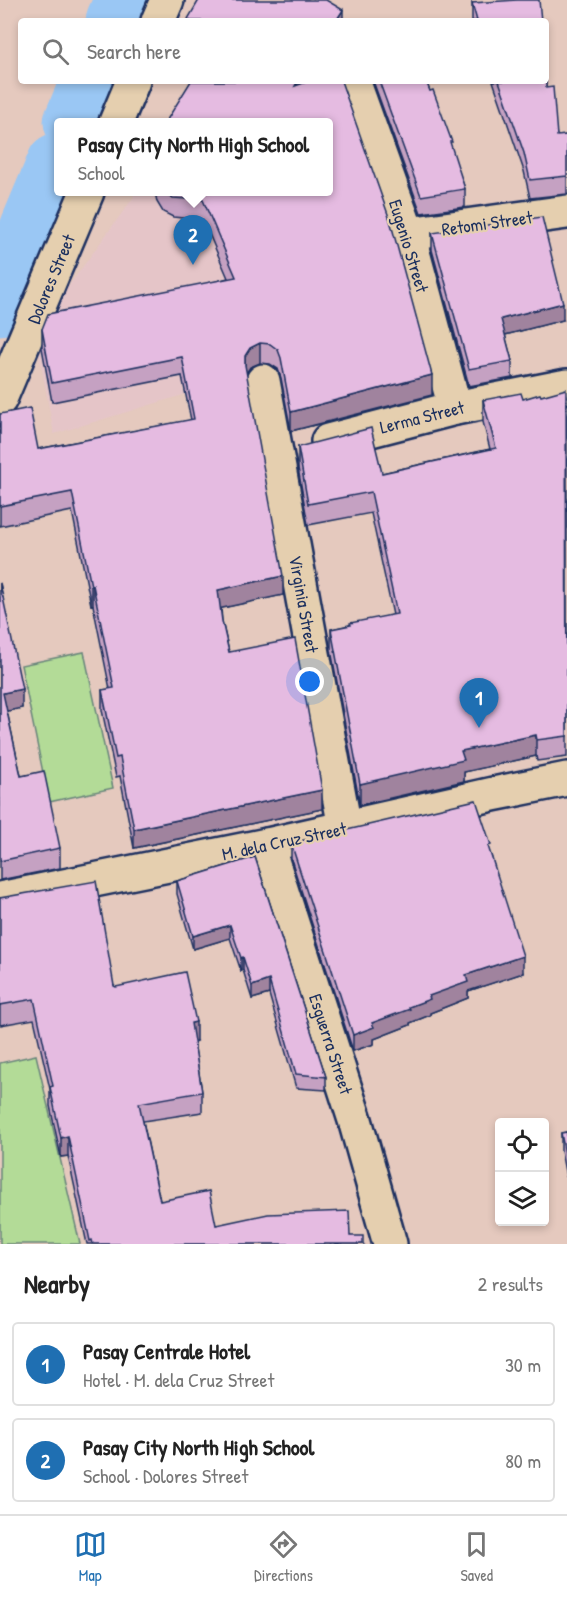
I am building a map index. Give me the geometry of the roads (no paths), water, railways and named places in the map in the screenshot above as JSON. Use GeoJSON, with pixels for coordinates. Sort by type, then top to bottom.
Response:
{"type":"FeatureCollection","features":[{"type":"Feature","properties":{"kind":"street"},"geometry":{"type":"LineString","coordinates":[[159,18],[167,0]]}},
{"type":"Feature","properties":{"kind":"street"},"geometry":{"type":"LineString","coordinates":[[118,118],[132,84]]}},
{"type":"Feature","properties":{"kind":"street","name":"Eugenio Street"},"geometry":{"type":"LineString","coordinates":[[355,86],[408,234],[455,408]]}},
{"type":"Feature","properties":{"kind":"street","name":"Dolores Street"},"geometry":{"type":"LineString","coordinates":[[0,399],[85,196]]}},
{"type":"Feature","properties":{"kind":"street","name":"Retomi Street"},"geometry":{"type":"LineString","coordinates":[[408,234],[567,212]]}},
{"type":"Feature","properties":{"kind":"street","name":"Virginia Street"},"geometry":{"type":"LineString","coordinates":[[263,381],[345,828]]}},
{"type":"Feature","properties":{"kind":"street","name":"Lerma Street"},"geometry":{"type":"LineString","coordinates":[[277,454],[455,408],[567,386]]}},
{"type":"Feature","properties":{"kind":"street","name":"M. dela Cruz Street"},"geometry":{"type":"LineString","coordinates":[[0,899],[267,845],[567,779]]}},
{"type":"Feature","properties":{"kind":"street","name":"Esguerra Street"},"geometry":{"type":"LineString","coordinates":[[267,845],[355,1119],[390,1244]]}},
{"type":"Feature","properties":{"kind":"waterway"},"geometry":{"type":"LineString","coordinates":[[118,18],[126,0]]}},
{"type":"Feature","properties":{"kind":"waterway"},"geometry":{"type":"LineString","coordinates":[[77,118],[91,84]]}},
{"type":"Feature","properties":{"kind":"waterway"},"geometry":{"type":"LineString","coordinates":[[0,304],[54,174]]}},
{"type":"Feature","properties":{"kind":"place","name":"Pasay City North High School"},"geometry":{"type":"Point","coordinates":[193,265]}},
{"type":"Feature","properties":{"kind":"place","name":"Pasay Centrale Hotel"},"geometry":{"type":"Point","coordinates":[479,728]}}]}
